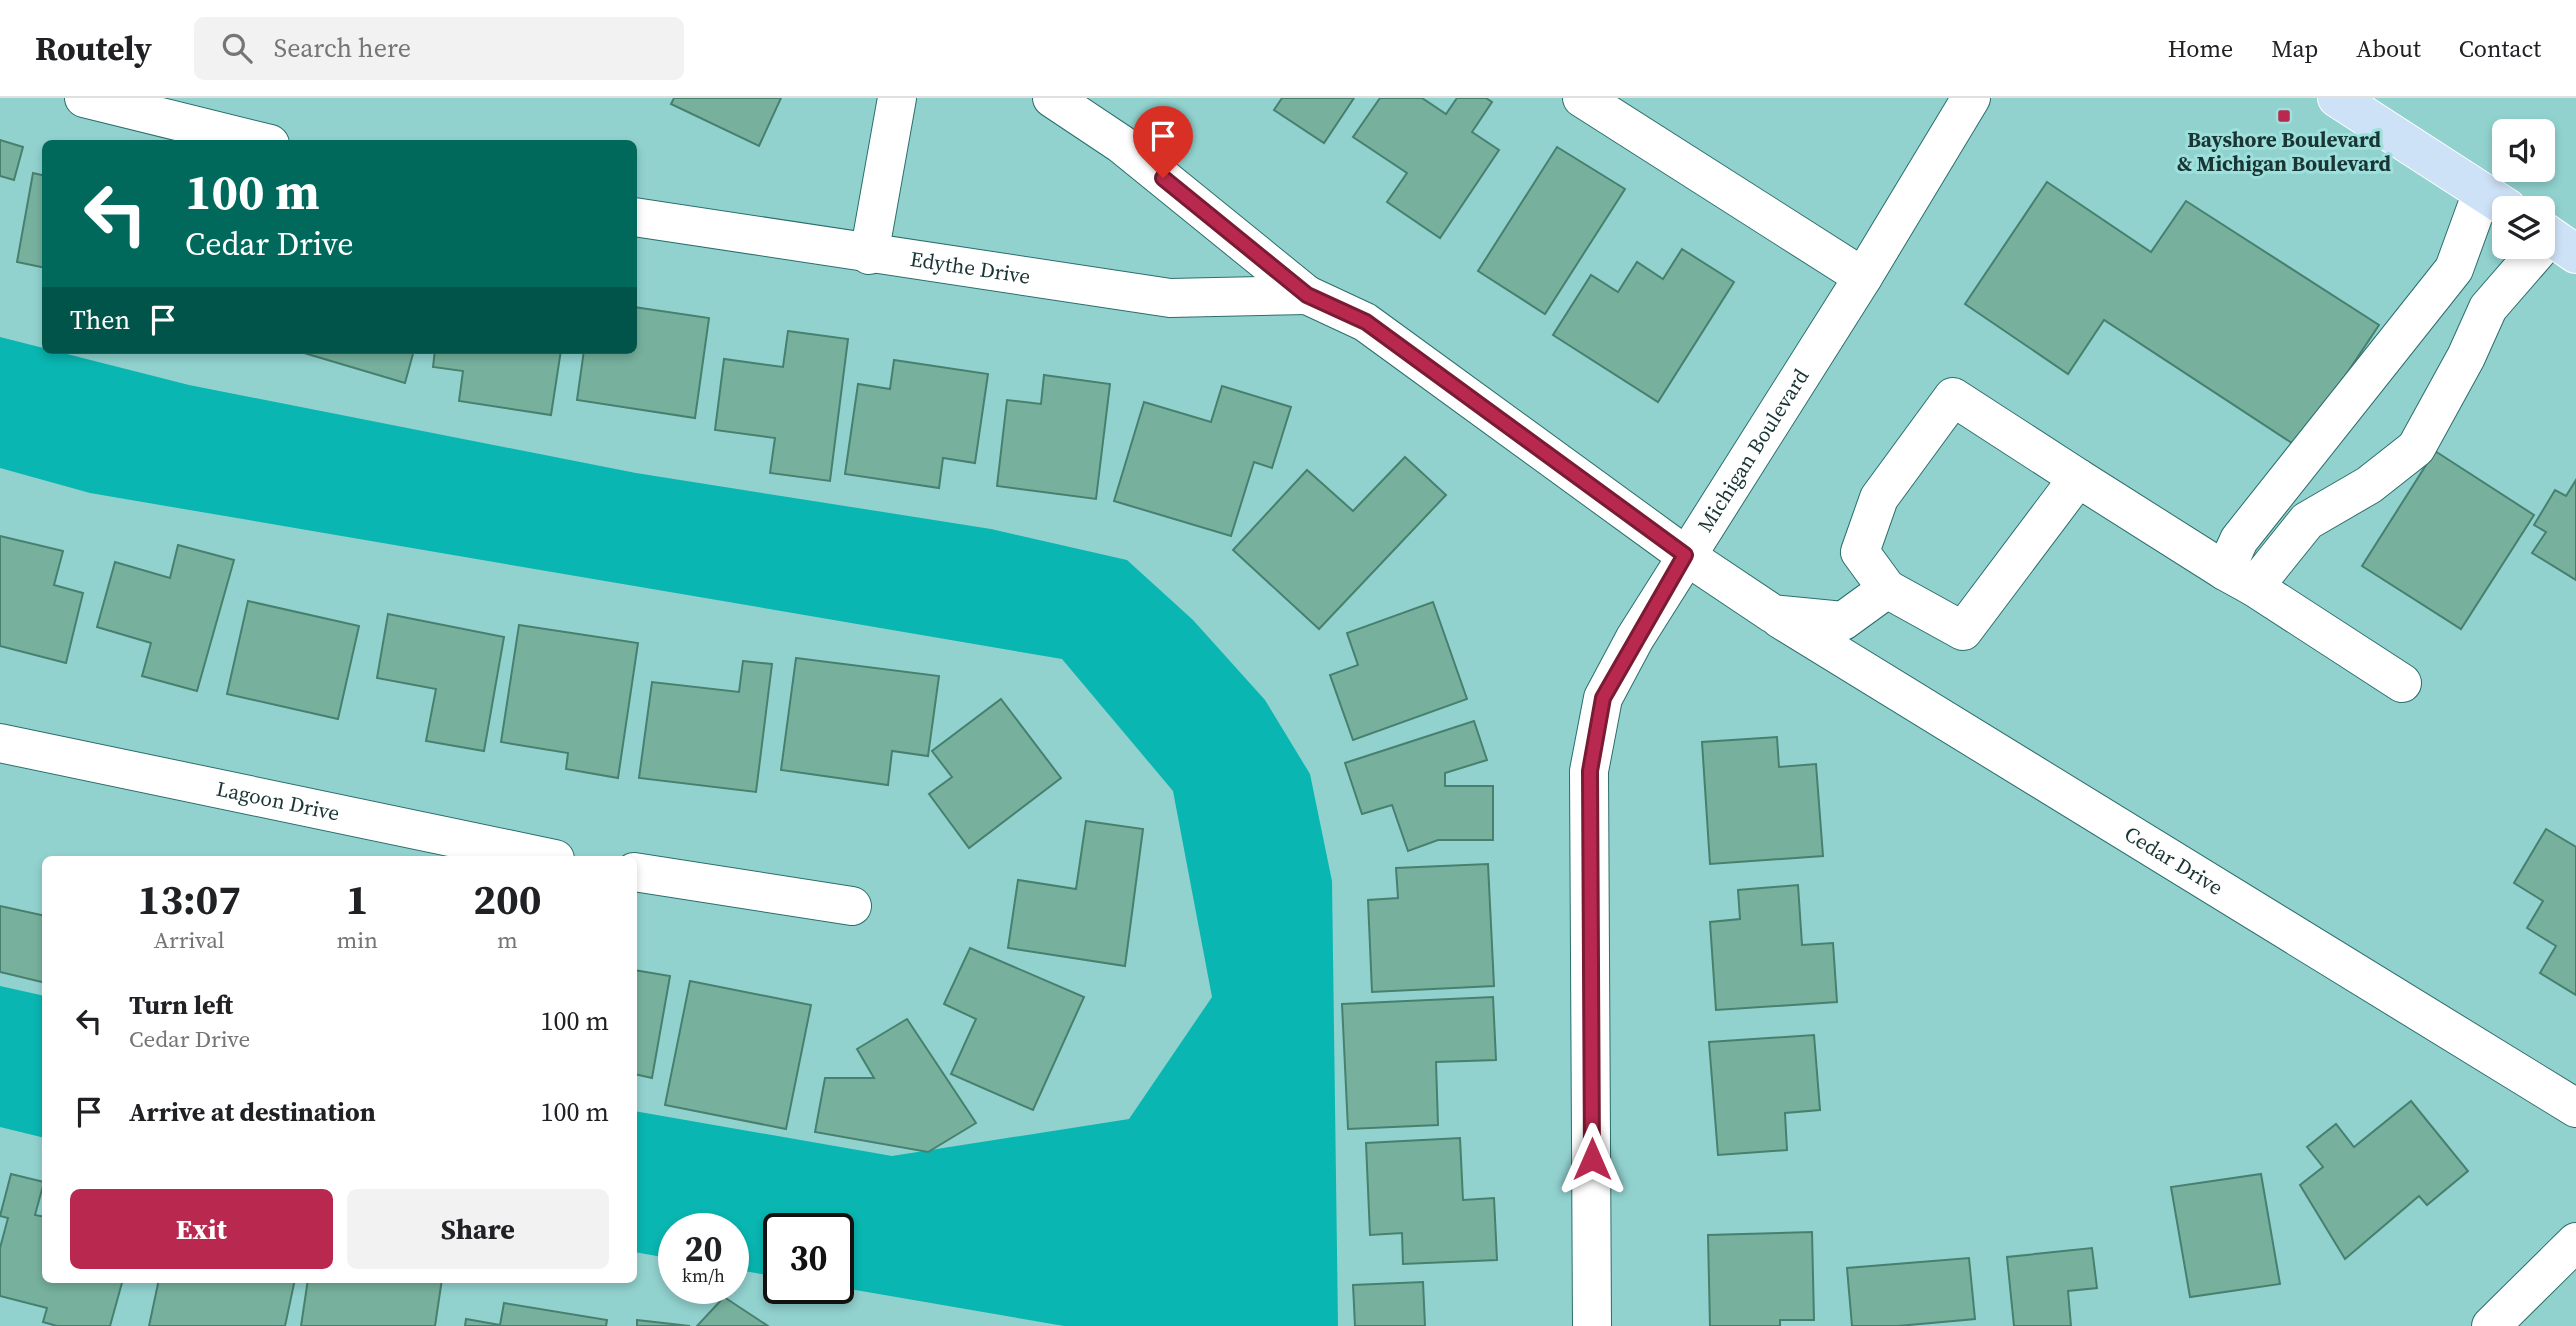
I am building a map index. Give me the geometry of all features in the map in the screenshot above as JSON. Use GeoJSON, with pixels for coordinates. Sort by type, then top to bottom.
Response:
{"type":"FeatureCollection","features":[{"type":"Feature","properties":{"kind":"main road"},"geometry":{"type":"LineString","coordinates":[[2337,98],[2492,199]]}},
{"type":"Feature","properties":{"kind":"street"},"geometry":{"type":"LineString","coordinates":[[84,98],[254,140]]}},
{"type":"Feature","properties":{"kind":"street"},"geometry":{"type":"LineString","coordinates":[[869,255],[897,98]]}},
{"type":"Feature","properties":{"kind":"street"},"geometry":{"type":"LineString","coordinates":[[1052,98],[1121,144],[1307,295],[1366,322],[1685,555]]}},
{"type":"Feature","properties":{"kind":"street"},"geometry":{"type":"LineString","coordinates":[[1582,98],[1863,277]]}},
{"type":"Feature","properties":{"kind":"street","name":"Michigan Boulevard"},"geometry":{"type":"LineString","coordinates":[[1592,1326],[1590,771],[1603,698],[1685,555],[1863,277],[1971,98]]}},
{"type":"Feature","properties":{"kind":"street"},"geometry":{"type":"LineString","coordinates":[[2239,579],[2239,540],[2454,269],[2492,203]]}},
{"type":"Feature","properties":{"kind":"street","name":"Edythe Drive"},"geometry":{"type":"LineString","coordinates":[[637,217],[869,255],[1170,298],[1307,295]]}},
{"type":"Feature","properties":{"kind":"street"},"geometry":{"type":"LineString","coordinates":[[2239,579],[2307,521],[2369,485],[2416,448],[2466,357],[2488,308],[2535,259]]}},
{"type":"Feature","properties":{"kind":"street"},"geometry":{"type":"LineString","coordinates":[[2078,478],[1963,631],[1887,589],[1860,552],[1879,498],[1953,397],[2402,683]]}},
{"type":"Feature","properties":{"kind":"street","name":"Cedar Drive"},"geometry":{"type":"LineString","coordinates":[[1685,555],[1773,614],[2576,1108]]}},
{"type":"Feature","properties":{"kind":"street"},"geometry":{"type":"LineString","coordinates":[[1773,614],[1843,621],[1887,589]]}},
{"type":"Feature","properties":{"kind":"street","name":"Lagoon Drive"},"geometry":{"type":"LineString","coordinates":[[0,743],[541,856]]}},
{"type":"Feature","properties":{"kind":"street"},"geometry":{"type":"LineString","coordinates":[[637,872],[852,906]]}},
{"type":"Feature","properties":{"kind":"street"},"geometry":{"type":"LineString","coordinates":[[2491,1326],[2576,1242]]}},
{"type":"Feature","properties":{"kind":"water"},"geometry":{"type":"Polygon","coordinates":[[[0,337],[42,348],[42,354],[67,354],[189,385],[636,473],[991,529],[1127,560],[1193,620],[1265,700],[1310,774],[1332,881],[1338,1326],[1064,1326],[854,1290],[854,1213],[763,1213],[763,1274],[749,1272],[749,1213],[658,1213],[658,1256],[637,1253],[637,1112],[892,1156],[1129,1119],[1212,997],[1173,791],[1062,659],[90,493],[0,468],[0,337]]]}},
{"type":"Feature","properties":{"kind":"water"},"geometry":{"type":"Polygon","coordinates":[[[0,986],[42,995],[42,1137],[0,1127],[0,986]]]}},
{"type":"Feature","properties":{"kind":"building"},"geometry":{"type":"Polygon","coordinates":[[[674,98],[781,98],[759,146],[671,104],[674,98]]]}},
{"type":"Feature","properties":{"kind":"building"},"geometry":{"type":"Polygon","coordinates":[[[1282,98],[1354,98],[1324,143],[1274,110],[1282,98]]]}},
{"type":"Feature","properties":{"kind":"building"},"geometry":{"type":"Polygon","coordinates":[[[1380,98],[1422,98],[1446,114],[1457,98],[1486,98],[1492,102],[1472,132],[1499,150],[1440,238],[1387,202],[1407,173],[1353,137],[1380,98]]]}},
{"type":"Feature","properties":{"kind":"building"},"geometry":{"type":"Polygon","coordinates":[[[0,140],[23,147],[14,180],[0,176],[0,140]]]}},
{"type":"Feature","properties":{"kind":"building"},"geometry":{"type":"Polygon","coordinates":[[[1557,147],[1625,189],[1545,314],[1478,271],[1557,147]]]}},
{"type":"Feature","properties":{"kind":"building"},"geometry":{"type":"Polygon","coordinates":[[[33,173],[42,175],[42,267],[17,262],[33,173]]]}},
{"type":"Feature","properties":{"kind":"building"},"geometry":{"type":"Polygon","coordinates":[[[2047,182],[2151,252],[2186,201],[2379,325],[2298,447],[2104,320],[2068,374],[1965,304],[2047,182]]]}},
{"type":"Feature","properties":{"kind":"building"},"geometry":{"type":"Polygon","coordinates":[[[1682,249],[1734,282],[1658,402],[1553,335],[1591,275],[1618,292],[1637,262],[1663,279],[1682,249]]]}},
{"type":"Feature","properties":{"kind":"building"},"geometry":{"type":"Polygon","coordinates":[[[637,307],[709,318],[695,418],[577,400],[583,354],[637,354],[637,307]]]}},
{"type":"Feature","properties":{"kind":"building"},"geometry":{"type":"Polygon","coordinates":[[[788,331],[848,339],[830,481],[770,473],[775,438],[715,430],[724,359],[783,367],[788,331]]]}},
{"type":"Feature","properties":{"kind":"building"},"geometry":{"type":"Polygon","coordinates":[[[307,354],[413,354],[405,383],[307,354]]]}},
{"type":"Feature","properties":{"kind":"building"},"geometry":{"type":"Polygon","coordinates":[[[435,354],[560,354],[551,415],[459,401],[463,371],[433,367],[435,354]]]}},
{"type":"Feature","properties":{"kind":"building"},"geometry":{"type":"Polygon","coordinates":[[[894,360],[988,374],[975,463],[943,458],[939,488],[845,474],[858,384],[890,389],[894,360]]]}},
{"type":"Feature","properties":{"kind":"building"},"geometry":{"type":"Polygon","coordinates":[[[1044,375],[1110,384],[1096,499],[997,486],[1007,400],[1041,404],[1044,375]]]}},
{"type":"Feature","properties":{"kind":"building"},"geometry":{"type":"Polygon","coordinates":[[[1222,386],[1291,407],[1272,468],[1254,462],[1231,536],[1114,501],[1144,402],[1211,422],[1222,386]]]}},
{"type":"Feature","properties":{"kind":"building"},"geometry":{"type":"Polygon","coordinates":[[[2435,451],[2534,515],[2461,629],[2362,566],[2435,451]]]}},
{"type":"Feature","properties":{"kind":"building"},"geometry":{"type":"Polygon","coordinates":[[[1405,457],[1446,495],[1319,629],[1233,550],[1307,470],[1353,511],[1405,457]]]}},
{"type":"Feature","properties":{"kind":"building"},"geometry":{"type":"Polygon","coordinates":[[[2576,480],[2576,580],[2532,553],[2546,532],[2534,525],[2555,490],[2566,496],[2576,480]]]}},
{"type":"Feature","properties":{"kind":"building"},"geometry":{"type":"Polygon","coordinates":[[[0,536],[63,551],[54,585],[83,593],[66,663],[0,646],[0,536]]]}},
{"type":"Feature","properties":{"kind":"building"},"geometry":{"type":"Polygon","coordinates":[[[178,545],[234,560],[197,691],[142,676],[151,643],[97,627],[115,562],[170,578],[178,545]]]}},
{"type":"Feature","properties":{"kind":"building"},"geometry":{"type":"Polygon","coordinates":[[[248,601],[359,626],[338,719],[227,694],[248,601]]]}},
{"type":"Feature","properties":{"kind":"building"},"geometry":{"type":"Polygon","coordinates":[[[1433,602],[1467,699],[1353,740],[1330,675],[1358,665],[1347,633],[1433,602]]]}},
{"type":"Feature","properties":{"kind":"building"},"geometry":{"type":"Polygon","coordinates":[[[388,614],[504,637],[484,751],[426,741],[436,689],[377,678],[388,614]]]}},
{"type":"Feature","properties":{"kind":"building"},"geometry":{"type":"Polygon","coordinates":[[[519,625],[638,643],[618,778],[566,769],[568,753],[501,742],[519,625]]]}},
{"type":"Feature","properties":{"kind":"building"},"geometry":{"type":"Polygon","coordinates":[[[796,658],[939,676],[928,756],[892,751],[888,785],[781,770],[796,658]]]}},
{"type":"Feature","properties":{"kind":"building"},"geometry":{"type":"Polygon","coordinates":[[[743,661],[772,664],[756,792],[639,778],[652,682],[739,692],[743,661]]]}},
{"type":"Feature","properties":{"kind":"building"},"geometry":{"type":"Polygon","coordinates":[[[1001,699],[1061,778],[969,848],[929,794],[952,777],[932,751],[1001,699]]]}},
{"type":"Feature","properties":{"kind":"building"},"geometry":{"type":"Polygon","coordinates":[[[1474,721],[1487,760],[1445,773],[1445,786],[1493,786],[1493,840],[1438,840],[1408,851],[1392,805],[1362,814],[1345,763],[1474,721]]]}},
{"type":"Feature","properties":{"kind":"building"},"geometry":{"type":"Polygon","coordinates":[[[1777,737],[1779,767],[1816,764],[1823,856],[1710,864],[1702,742],[1777,737]]]}},
{"type":"Feature","properties":{"kind":"building"},"geometry":{"type":"Polygon","coordinates":[[[1086,821],[1143,829],[1125,966],[1008,948],[1018,880],[1076,889],[1086,821]]]}},
{"type":"Feature","properties":{"kind":"building"},"geometry":{"type":"Polygon","coordinates":[[[2546,829],[2576,847],[2576,995],[2540,973],[2556,946],[2527,928],[2543,901],[2514,883],[2546,829]]]}},
{"type":"Feature","properties":{"kind":"building"},"geometry":{"type":"Polygon","coordinates":[[[1488,864],[1494,986],[1372,992],[1368,900],[1398,898],[1396,868],[1488,864]]]}},
{"type":"Feature","properties":{"kind":"building"},"geometry":{"type":"Polygon","coordinates":[[[1798,885],[1802,945],[1833,943],[1837,1002],[1716,1010],[1710,922],[1740,919],[1738,890],[1798,885]]]}},
{"type":"Feature","properties":{"kind":"building"},"geometry":{"type":"Polygon","coordinates":[[[0,906],[42,915],[42,982],[0,972],[0,906]]]}},
{"type":"Feature","properties":{"kind":"building"},"geometry":{"type":"Polygon","coordinates":[[[970,948],[1084,997],[1033,1110],[951,1074],[976,1019],[944,1004],[970,948]]]}},
{"type":"Feature","properties":{"kind":"building"},"geometry":{"type":"Polygon","coordinates":[[[637,970],[670,976],[652,1078],[637,1075],[637,970]]]}},
{"type":"Feature","properties":{"kind":"building"},"geometry":{"type":"Polygon","coordinates":[[[690,981],[811,1005],[786,1129],[665,1105],[690,981]]]}},
{"type":"Feature","properties":{"kind":"building"},"geometry":{"type":"Polygon","coordinates":[[[1493,997],[1496,1060],[1436,1062],[1438,1125],[1348,1129],[1342,1004],[1493,997]]]}},
{"type":"Feature","properties":{"kind":"building"},"geometry":{"type":"Polygon","coordinates":[[[907,1019],[976,1123],[928,1152],[815,1132],[825,1078],[874,1078],[857,1049],[907,1019]]]}},
{"type":"Feature","properties":{"kind":"building"},"geometry":{"type":"Polygon","coordinates":[[[1814,1035],[1820,1110],[1785,1113],[1787,1150],[1718,1155],[1709,1042],[1814,1035]]]}},
{"type":"Feature","properties":{"kind":"building"},"geometry":{"type":"Polygon","coordinates":[[[2411,1101],[2468,1171],[2427,1205],[2419,1196],[2345,1259],[2300,1185],[2323,1167],[2307,1147],[2336,1124],[2354,1147],[2411,1101]]]}},
{"type":"Feature","properties":{"kind":"building"},"geometry":{"type":"Polygon","coordinates":[[[1460,1138],[1463,1200],[1494,1198],[1497,1260],[1403,1264],[1402,1233],[1370,1235],[1366,1143],[1460,1138]]]}},
{"type":"Feature","properties":{"kind":"building"},"geometry":{"type":"Polygon","coordinates":[[[11,1174],[42,1182],[35,1215],[42,1216],[42,1283],[122,1283],[110,1326],[57,1326],[43,1322],[47,1308],[0,1296],[0,1248],[8,1218],[0,1216],[11,1174]]]}},
{"type":"Feature","properties":{"kind":"building"},"geometry":{"type":"Polygon","coordinates":[[[2261,1174],[2280,1284],[2190,1297],[2171,1187],[2261,1174]]]}},
{"type":"Feature","properties":{"kind":"building"},"geometry":{"type":"Polygon","coordinates":[[[1812,1232],[1814,1320],[1780,1320],[1780,1326],[1710,1326],[1708,1235],[1812,1232]]]}},
{"type":"Feature","properties":{"kind":"building"},"geometry":{"type":"Polygon","coordinates":[[[2092,1248],[2097,1288],[2068,1291],[2071,1326],[2014,1326],[2007,1257],[2092,1248]]]}},
{"type":"Feature","properties":{"kind":"building"},"geometry":{"type":"Polygon","coordinates":[[[1969,1258],[1975,1319],[1898,1326],[1852,1326],[1847,1268],[1969,1258]]]}},
{"type":"Feature","properties":{"kind":"building"},"geometry":{"type":"Polygon","coordinates":[[[1423,1282],[1425,1326],[1355,1326],[1353,1285],[1423,1282]]]}},
{"type":"Feature","properties":{"kind":"building"},"geometry":{"type":"Polygon","coordinates":[[[158,1283],[294,1283],[285,1326],[149,1326],[158,1283]]]}},
{"type":"Feature","properties":{"kind":"building"},"geometry":{"type":"Polygon","coordinates":[[[307,1283],[441,1283],[435,1326],[301,1326],[307,1283]]]}},
{"type":"Feature","properties":{"kind":"building"},"geometry":{"type":"Polygon","coordinates":[[[504,1303],[607,1320],[606,1326],[465,1326],[466,1319],[500,1325],[504,1303]]]}},
{"type":"Feature","properties":{"kind":"building"},"geometry":{"type":"Polygon","coordinates":[[[717,1304],[735,1304],[768,1326],[697,1326],[717,1304]]]}},
{"type":"Feature","properties":{"kind":"building"},"geometry":{"type":"Polygon","coordinates":[[[637,1320],[690,1326],[637,1326],[637,1320]]]}},
{"type":"Feature","properties":{"kind":"place","name":"Bayshore Boulevard & Michigan Boulevard"},"geometry":{"type":"Point","coordinates":[2284,116]}},
{"type":"Feature","properties":{"kind":"route"},"geometry":{"type":"LineString","coordinates":[[1163,178],[1307,295],[1366,322],[1685,555],[1603,698],[1590,771],[1592,1159]]}}]}
